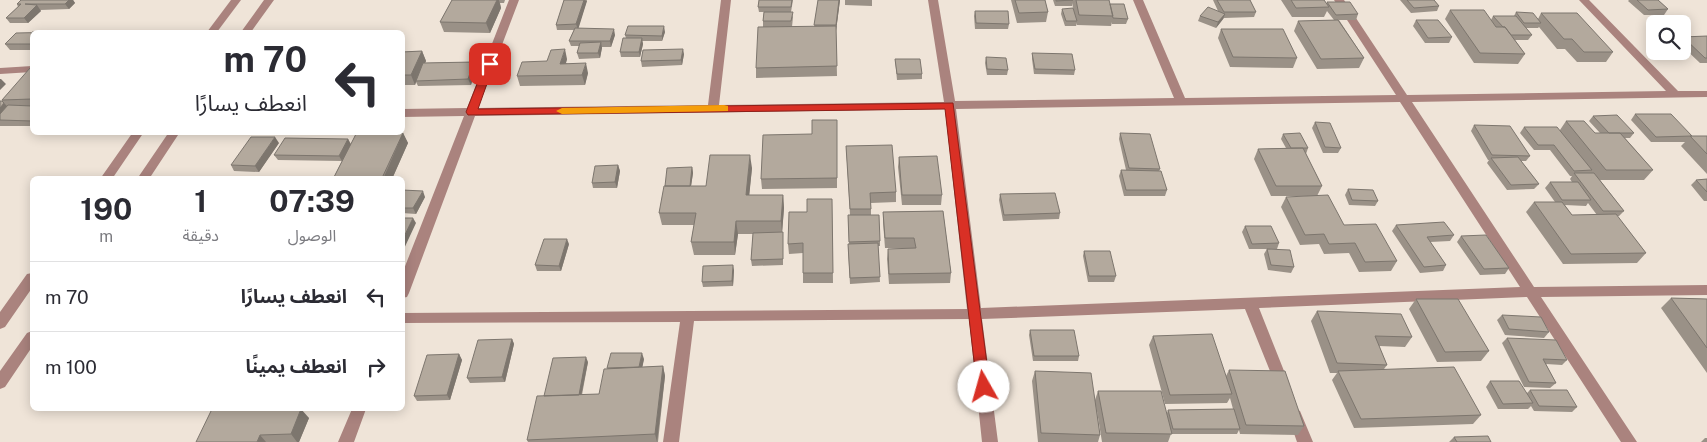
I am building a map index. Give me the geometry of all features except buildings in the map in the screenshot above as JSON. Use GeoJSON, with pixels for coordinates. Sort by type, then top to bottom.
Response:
{"type":"FeatureCollection","features":[{"type":"Feature","properties":{"kind":"street"},"geometry":{"type":"LineString","coordinates":[[214,30],[236,0]]}},
{"type":"Feature","properties":{"kind":"street"},"geometry":{"type":"LineString","coordinates":[[247,30],[269,0]]}},
{"type":"Feature","properties":{"kind":"street"},"geometry":{"type":"LineString","coordinates":[[405,286],[514,0]]}},
{"type":"Feature","properties":{"kind":"street"},"geometry":{"type":"LineString","coordinates":[[713,109],[726,0]]}},
{"type":"Feature","properties":{"kind":"street"},"geometry":{"type":"LineString","coordinates":[[933,0],[950,105],[990,442]]}},
{"type":"Feature","properties":{"kind":"street"},"geometry":{"type":"LineString","coordinates":[[1138,0],[1180,102]]}},
{"type":"Feature","properties":{"kind":"street"},"geometry":{"type":"LineString","coordinates":[[1339,0],[1402,99],[1629,442]]}},
{"type":"Feature","properties":{"kind":"street"},"geometry":{"type":"LineString","coordinates":[[1584,0],[1676,95]]}},
{"type":"Feature","properties":{"kind":"street"},"geometry":{"type":"LineString","coordinates":[[0,71],[30,69]]}},
{"type":"Feature","properties":{"kind":"street"},"geometry":{"type":"LineString","coordinates":[[405,114],[1707,94]]}},
{"type":"Feature","properties":{"kind":"street"},"geometry":{"type":"LineString","coordinates":[[108,176],[137,135]]}},
{"type":"Feature","properties":{"kind":"street"},"geometry":{"type":"LineString","coordinates":[[145,176],[173,135]]}},
{"type":"Feature","properties":{"kind":"street"},"geometry":{"type":"LineString","coordinates":[[0,323],[30,281]]}},
{"type":"Feature","properties":{"kind":"street"},"geometry":{"type":"LineString","coordinates":[[405,318],[975,314],[1530,292],[1707,290]]}},
{"type":"Feature","properties":{"kind":"street"},"geometry":{"type":"LineString","coordinates":[[1250,303],[1305,442]]}},
{"type":"Feature","properties":{"kind":"street"},"geometry":{"type":"LineString","coordinates":[[671,442],[688,316]]}},
{"type":"Feature","properties":{"kind":"street"},"geometry":{"type":"LineString","coordinates":[[0,383],[30,340]]}},
{"type":"Feature","properties":{"kind":"street"},"geometry":{"type":"LineString","coordinates":[[346,442],[358,411]]}},
{"type":"Feature","properties":{"kind":"slow traffic"},"geometry":{"type":"LineString","coordinates":[[562,111],[724,109]]}},
{"type":"Feature","properties":{"kind":"route"},"geometry":{"type":"LineString","coordinates":[[490,64],[472,112],[950,105],[984,387]]}}]}
